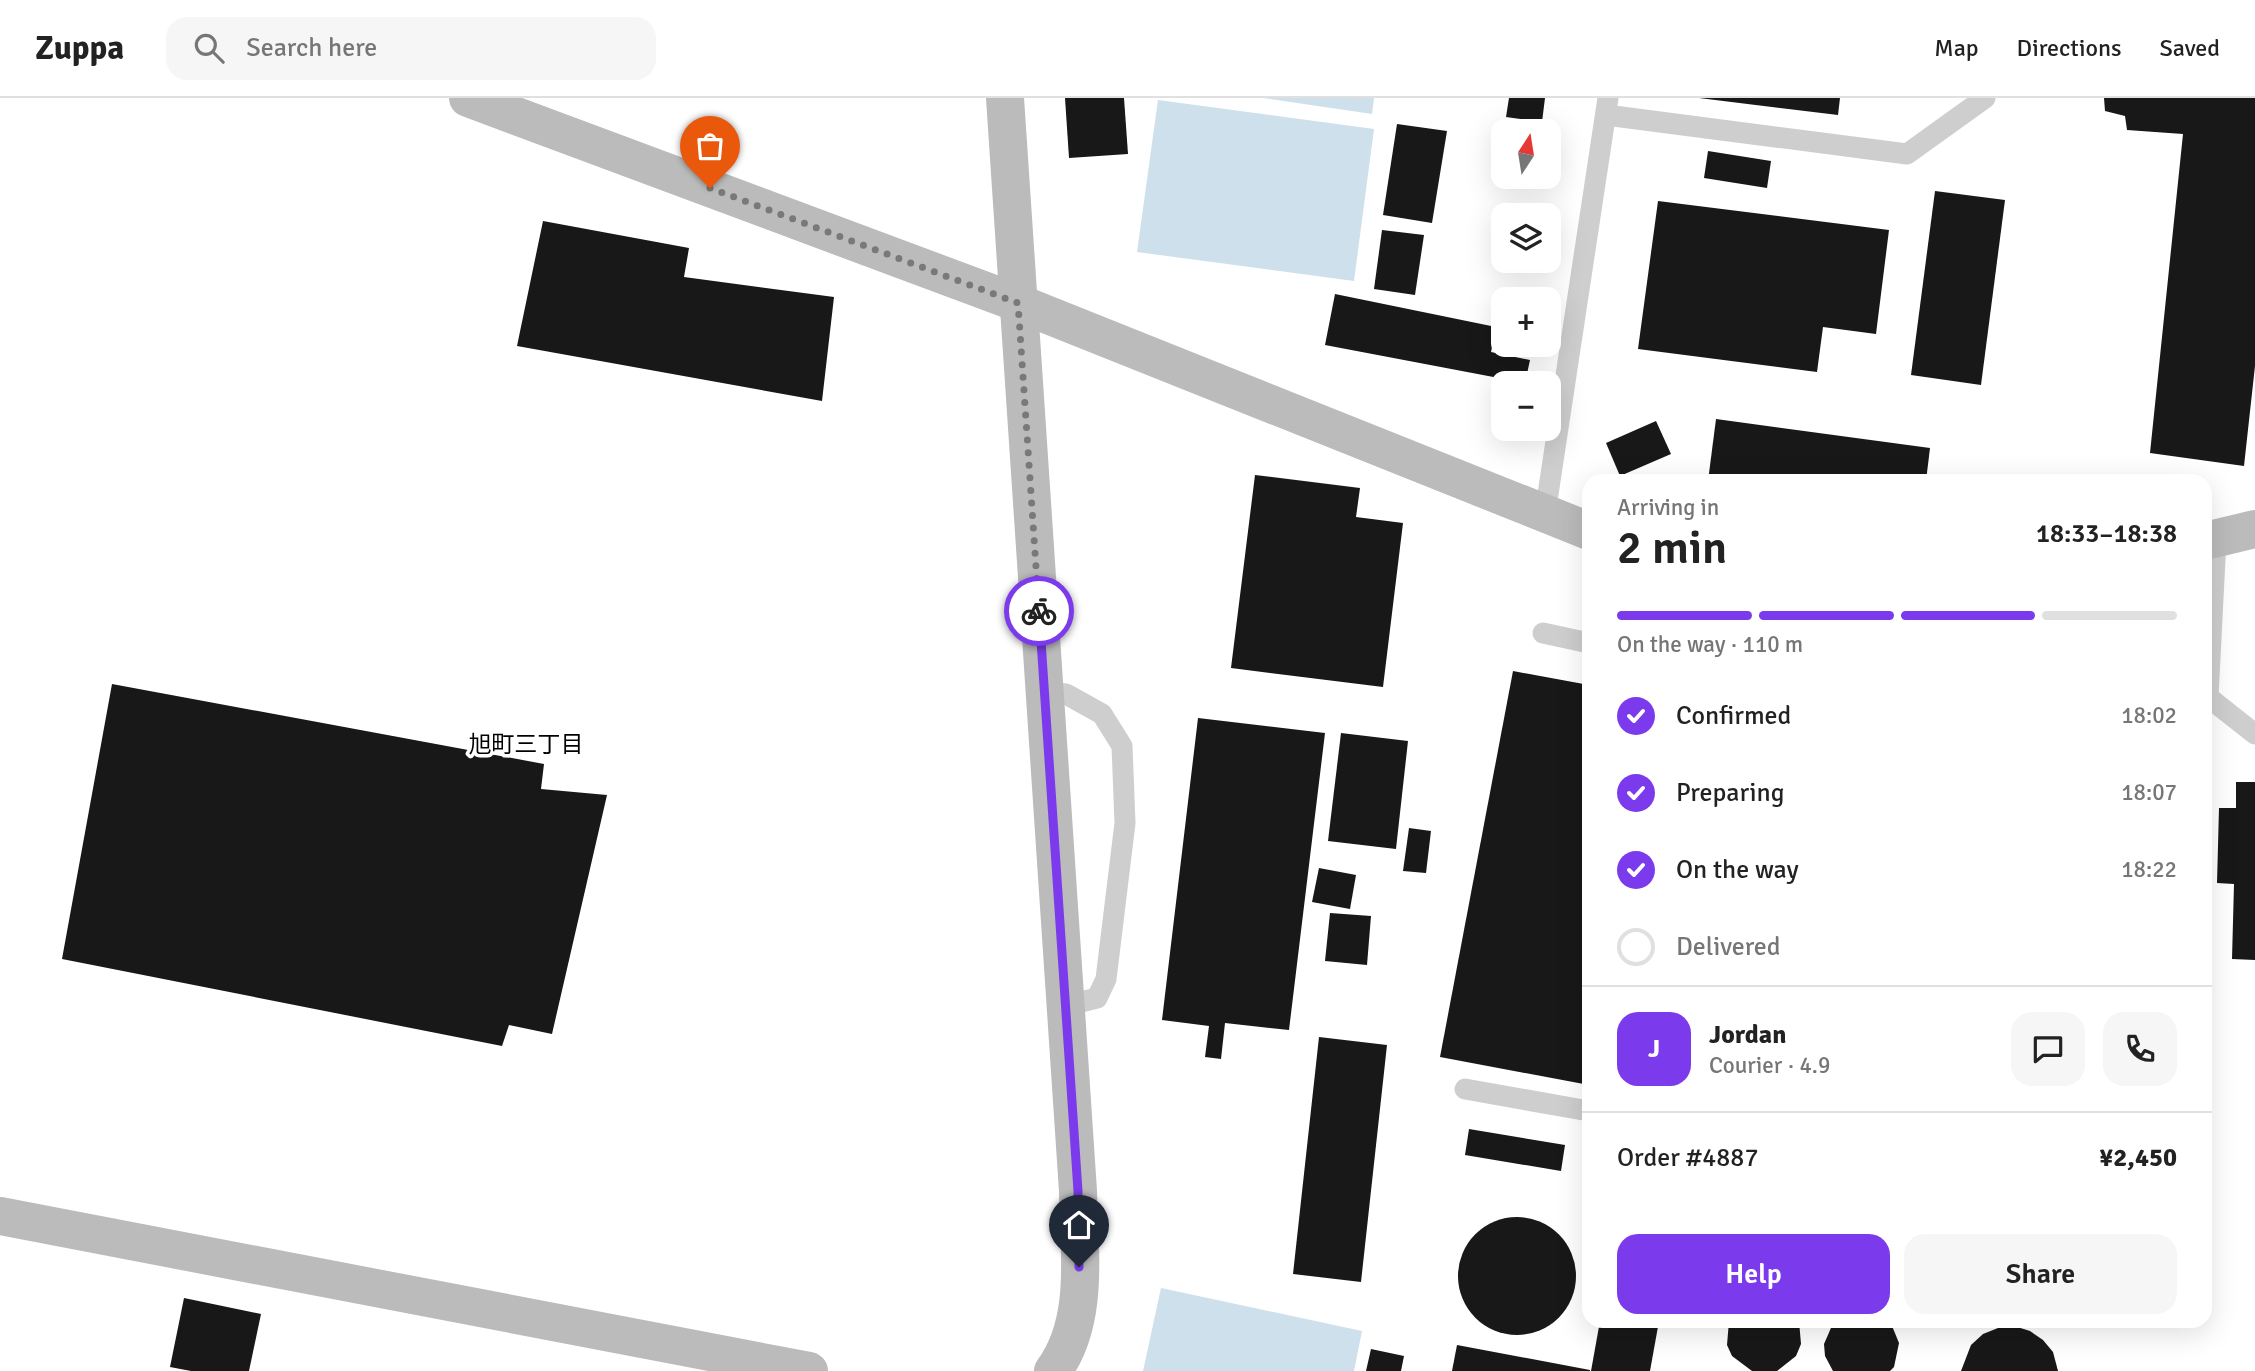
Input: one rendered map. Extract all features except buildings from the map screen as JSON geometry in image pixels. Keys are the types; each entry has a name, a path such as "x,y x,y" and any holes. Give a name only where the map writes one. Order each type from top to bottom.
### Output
{"street":[{"path":"468,98 1018,303 1582,528"},
{"path":"1005,98 1078,1191 1080,1290 1067,1352 1053,1371"},
{"path":"2212,540 2255,529"},
{"path":"0,1216 808,1371"}],"lane":[{"path":"1545,514 1607,107 1908,154 1985,98"},
{"path":"1542,633 1582,642"},
{"path":"1043,692 1066,694 1102,714 1122,746 1125,823 1106,979 1097,998 1065,1006"},
{"path":"2212,700 2255,734"},
{"path":"1465,1089 1582,1110"}],"water":[{"path":"1263,98 1374,98 1372,114"},
{"path":"1158,100 1374,129 1354,281 1137,252"},
{"path":"1161,1288 1362,1331 1354,1371 1143,1371"}],"way so far":[{"path":"710,188 1018,303 1039,611"}],"district":[{"name":"旭町三丁目","path":"526,744"}],"route":[{"path":"1039,611 1078,1191 1079,1267"}]}
